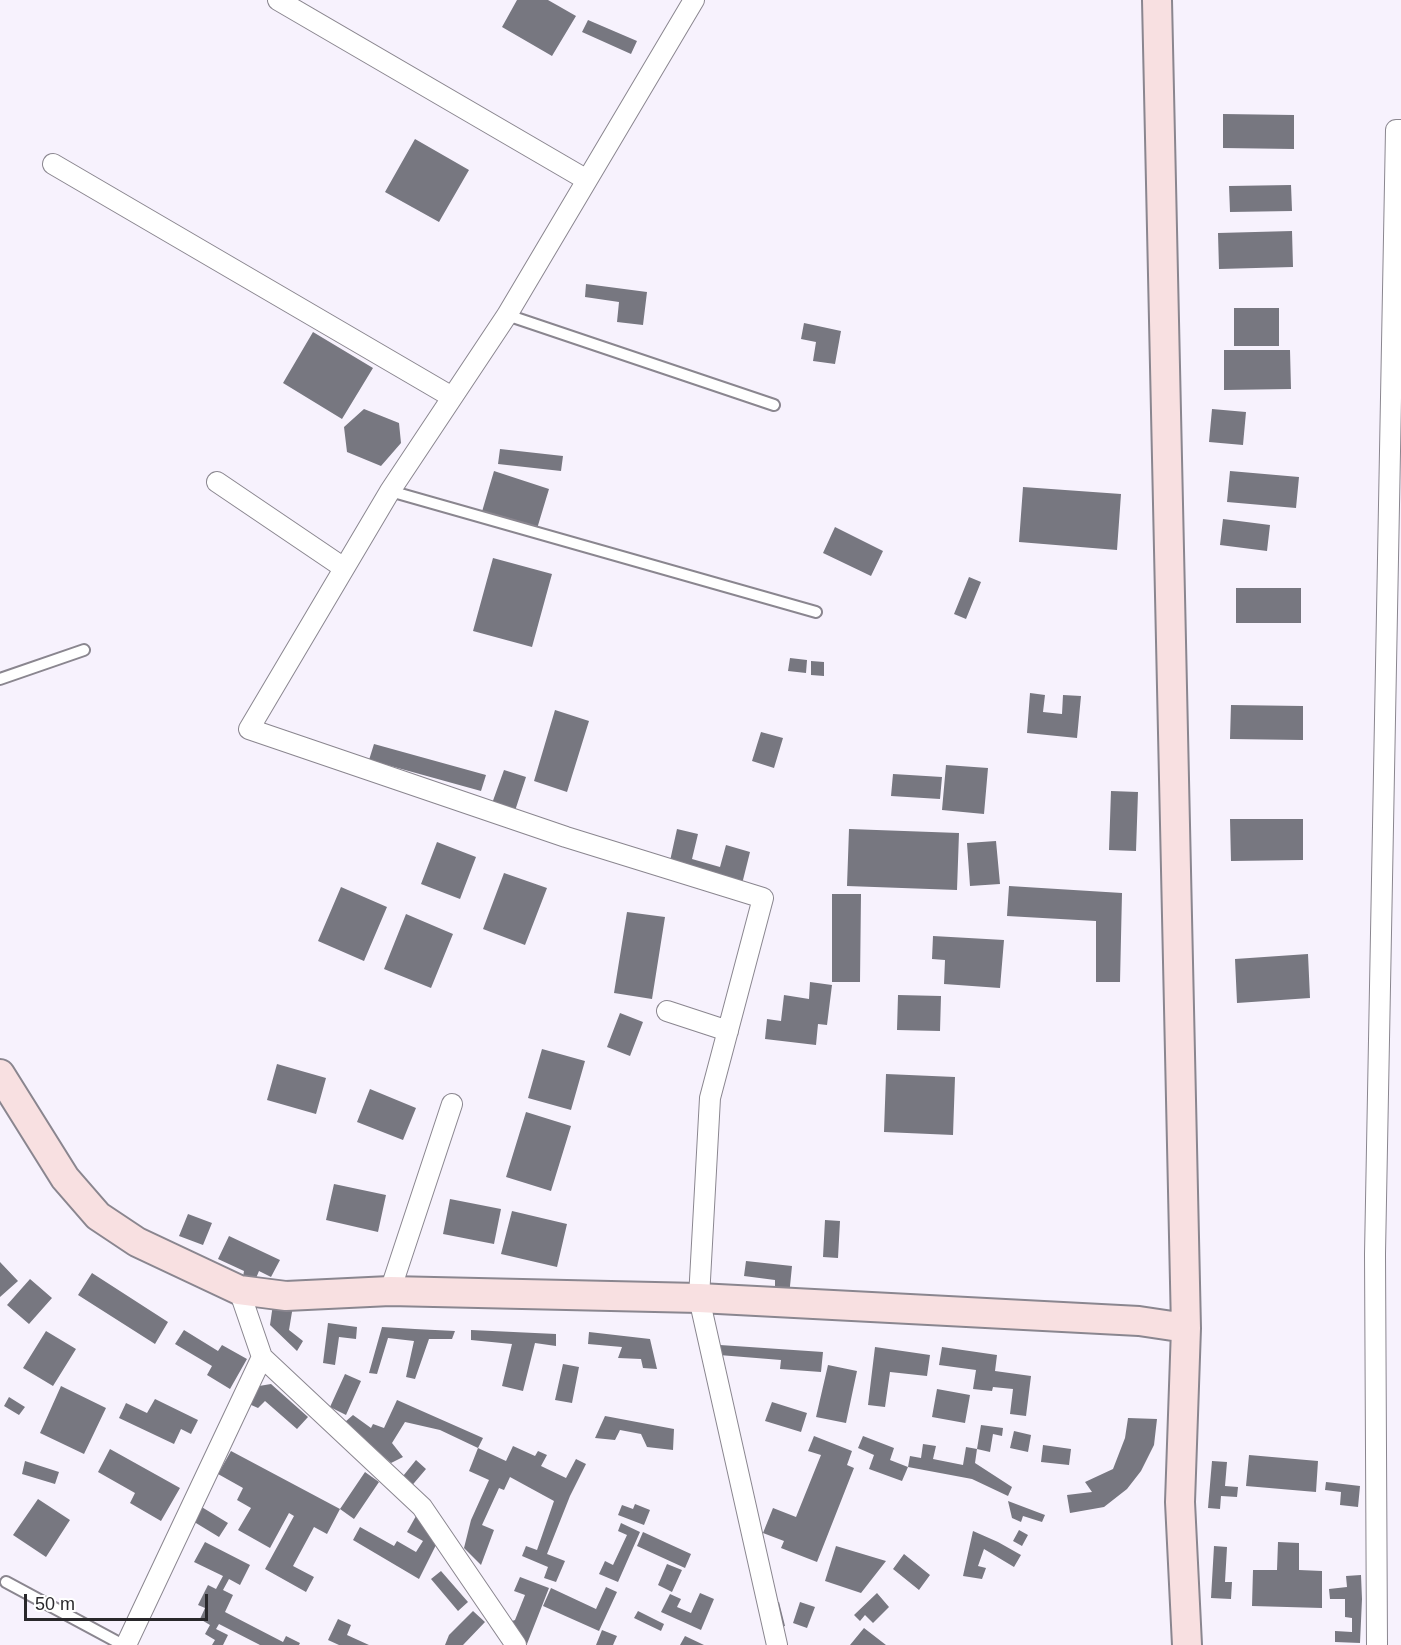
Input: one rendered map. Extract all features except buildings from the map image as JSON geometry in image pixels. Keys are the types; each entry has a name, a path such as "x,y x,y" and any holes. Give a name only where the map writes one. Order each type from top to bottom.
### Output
{"street":[{"path":"278,0 587,180"},
{"path":"694,0 507,315 390,491 249,729 554,833 764,898 710,1098 699,1298 777,1645"},
{"path":"1157,0 1186,1328 1180,1502 1188,1645"},
{"path":"1377,1645 1376,1230 1396,130 1401,130"},
{"path":"53,164 452,397"},
{"path":"217,482 344,568"},
{"path":"667,1011 728,1031"},
{"path":"0,1074 65,1178 98,1216 137,1242 239,1290 286,1296 390,1292 699,1298 1139,1321 1186,1328"},
{"path":"390,1292 452,1104"},
{"path":"239,1290 262,1357 422,1507 516,1645"},
{"path":"125,1645 262,1357"}],"lane":[{"path":"507,315 774,405"},
{"path":"390,491 816,612"},
{"path":"0,679 84,650"},
{"path":"6,1582 125,1645"}]}
